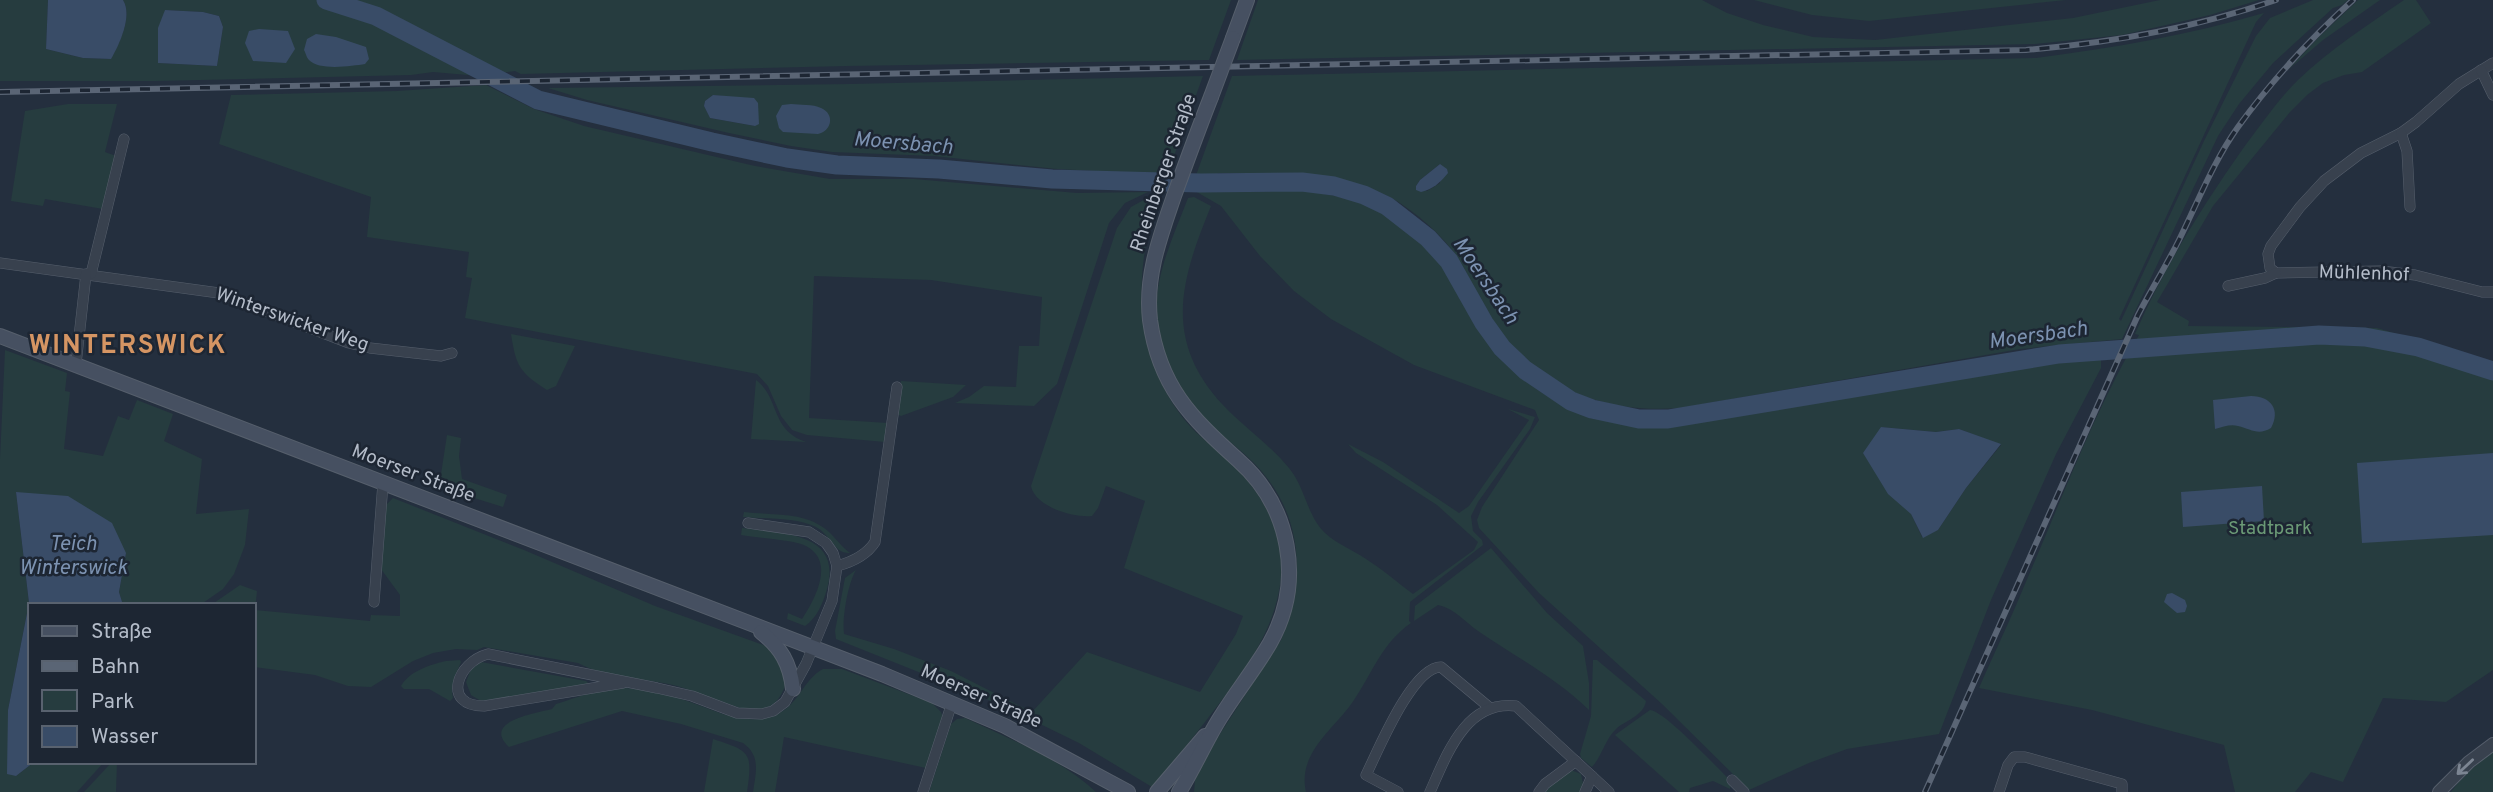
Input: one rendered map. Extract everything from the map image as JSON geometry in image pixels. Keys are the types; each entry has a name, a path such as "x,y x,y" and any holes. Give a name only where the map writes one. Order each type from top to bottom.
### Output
{"main road":[{"name":"Rheinberger Straße","path":"1157,792 1219,719 1271,642 1285,603 1290,564 1283,528 1269,495 1251,471 1205,430 1176,397 1161,367 1150,318 1150,278 1156,249 1247,0"},
{"name":"Moerser Straße","path":"0,336 813,647 952,703 1005,726 1128,792"},
{"path":"751,624 774,642 786,659 793,689"},
{"name":"Rheinberger Straße","path":"1179,792 1197,764 1219,719"},
{"path":"1189,792 1197,764"},
{"path":"1093,774 1105,792"}],"street":[{"path":"2276,273 2270,268 2268,254 2300,207 2343,166 2361,153 2401,133 2459,85 2493,63"},
{"path":"2481,70 2493,95"},
{"path":"2401,133 2407,150 2410,207"},
{"path":"76,364 88,274 124,139"},
{"name":"Winterswicker Weg","path":"0,263 219,293 359,346 441,356 452,353"},
{"name":"Mühlenhof","path":"2228,286 2276,273 2381,271 2415,275 2482,292 2493,292"},
{"path":"837,566 870,551 875,542 897,387"},
{"path":"374,602 383,483"},
{"path":"624,682 484,706 469,705 458,692 458,682 469,663 488,654 624,682 692,696 737,713 762,714 785,702 813,647 832,601 837,566 826,543 809,532 748,523"},
{"path":"1398,792 1366,775 1396,715 1422,676 1435,667 1441,667 1489,707"},
{"path":"923,792 952,703"},
{"path":"1430,792 1448,752 1475,716 1489,707 1501,704 1516,706 1609,792"},
{"path":"2439,792 2469,762 2493,744"},
{"path":"1999,792 2008,765 2014,757 2025,757 2122,784 2122,792"},
{"path":"1539,792 1545,784 1576,761"},
{"path":"1585,792 1592,776"},
{"path":"1732,780 1744,792"}],"green space":[{"path":"0,0 48,0 46,49 83,58 110,59 126,22 123,0 1231,0 1209,60 521,74 515,71 479,76 433,72 411,75 156,81 0,81","holes":["165,10 203,12 219,16 223,27 217,66 159,63"]},
{"path":"1258,0 1702,0 1727,13 1763,25 1813,37 1875,40 2073,18 2160,0 2259,0 2210,15 2122,35 2035,44 1237,60"},
{"path":"1754,0 2066,0 1869,21 1812,15"},
{"path":"2313,0 2348,0 2333,8 2273,63 2239,104 2218,136 2122,339 2020,349 1680,408 1620,406 1567,389 1543,375 1502,335 1484,309 1461,263 1437,233 1403,205 1374,190 1309,175 1219,173 1208,178 1195,178 1232,76 2036,58 2151,40 2264,13 2256,22 2119,319 2121,321 2204,141 2256,36 2270,18","holes":["1440,164 1440,183 1427,191 1416,186"]},
{"path":"2358,0 2380,0 2323,40 2288,70 2318,38"},
{"name":"Stadtpark","path":"2404,0 2416,0 2431,23 2362,72 2323,83 2290,112 2213,206 2157,302 2189,321 2188,326 2377,328 2493,362 2493,670 2446,702 2383,698 2343,782 2311,772 2295,792 2235,792 2224,745 2092,710 1979,688 2092,427 2139,335 2135,334 2146,310 2198,216 2242,150 2290,88 2336,48"},
{"path":"1203,76 1166,178 1153,174 1057,169 934,156 832,152 729,133 587,100 548,88","holes":["713,95 722,96 755,126 710,118 704,106 705,101"]},
{"path":"486,85 534,109 584,126 755,166 830,179 914,179 1077,193 1148,192 1125,203 1109,223 1057,384 1034,406 955,403 984,386 1016,387 1019,346 1039,346 1042,297 931,280 814,276 809,418 888,423 885,442 807,435 792,430 781,416 768,386 757,374 465,318 472,278 466,277 469,252 367,237 371,197 219,144 231,95 397,91"},
{"path":"68,104 117,104 105,152 116,156 103,209 45,199 43,206 11,201 25,111"},
{"path":"1280,189 1311,192 1355,201 1384,214 1397,222 1432,254 1487,340 1527,382 1574,410 1630,425 1661,427 2101,355 2101,368 2056,454 1991,600 1939,734 1847,749 1749,790 1662,704 1539,593 1479,528 1477,520 1482,507 1539,420 1535,410 1414,365 1331,319 1294,291 1260,256 1221,206 1195,191","holes":["1881,427 1936,432 1959,429 2001,445 1966,488 1938,530 1922,537 1911,514"]},
{"path":"1149,197 1159,197 1144,253 1142,311 1155,367 1183,418 1241,473 1262,501 1275,529 1281,556 1280,584 1274,611 1263,638 1228,692 1152,787 1079,743 1001,705 836,639 835,631 845,578 856,570 846,601 844,634 894,649 951,671 1032,712 1087,652 1200,692 1236,634 1243,616 1124,568 1145,501 1106,486 1092,516 1075,515 1047,505 1034,493 1031,486 1117,228 1131,207"},
{"path":"1194,197 1211,206 1200,233 1186,284 1184,333 1191,356 1204,381 1223,405 1289,468 1314,518 1325,533 1372,563 1413,594 1474,550 1478,542 1437,505 1356,453 1348,444 1383,462 1459,513 1469,506 1529,420 1508,409 1535,417 1530,429 1471,516 1473,531 1483,545 1410,602 1411,623 1385,649 1354,700 1312,753 1305,778 1306,792 1194,792 1195,780 1207,754 1281,640 1295,593 1297,569 1291,524 1270,481 1190,403 1176,381 1162,345 1156,305 1161,274 1188,198"},
{"path":"511,334 575,346 556,386 547,390 525,373 517,361"},
{"path":"5,350 67,373 65,391 70,392 64,449 103,456 118,416 129,420 137,400 173,414 164,441 202,459 196,514 249,509 245,545 234,574 223,589 203,603 122,603 119,592 126,553 16,492 29,603 8,710 16,776 31,764 102,764 77,792 0,792 0,459"},
{"path":"756,380 764,387 786,430 806,442 751,439"},
{"path":"901,381 966,385 953,397 901,416 897,414"},
{"path":"447,435 461,438 459,456 462,479 507,495 503,507 439,487"},
{"path":"393,498 655,606 772,648 787,680 783,690 770,706 750,710 665,683 614,675 578,663 484,647 477,650 456,649 433,653 413,661 371,687 348,686 315,675 256,667 256,610 370,621 371,615 400,616 400,595 381,569 387,504"},
{"path":"744,512 804,518 829,532 850,553 836,547 816,527 790,520 743,517"},
{"path":"742,528 790,534 805,539 817,546 826,556 830,570 824,600 813,619 805,626 787,619 788,613 802,619 813,601 821,570 815,553 806,546 793,542 741,535"},
{"path":"1491,548 1547,613 1583,646 1589,683 1589,710 1549,678 1449,609 1438,605 1414,621 1415,606"},
{"path":"240,585 257,591 256,603 214,603"},
{"path":"1593,660 1597,660 1646,701 1639,714 1613,732 1592,767 1580,754 1591,716"},
{"path":"446,661 461,662 450,701 429,689 404,689 401,686 415,673"},
{"path":"481,662 588,683 481,701 471,695 466,682 471,669"},
{"path":"823,669 842,669 932,703 941,712 944,720 926,768 784,737 775,792 753,792 755,759 743,743 681,724 622,711 509,747 502,738 506,725 514,720 552,709 556,704 590,693 617,688 659,693 737,718 761,719 782,712"},
{"path":"1650,710 1667,720 1703,753 1731,781 1730,789 1713,781 1690,788 1689,792 1679,792 1615,735"},
{"path":"965,718 1050,759 1096,792 929,792 951,724 957,719"},
{"path":"713,739 742,750 746,755 749,761 747,792 704,792"},
{"path":"2493,752 2493,792 2451,792 2464,775"},
{"path":"110,764 117,764 116,792 84,792"},
{"path":"1571,770 1581,774 1583,784 1580,792 1542,792"}],"water":[{"path":"48,0 123,0 126,22 111,59 83,58 46,49"},
{"path":"165,10 203,12 219,16 223,27 217,66 158,63 158,28"},
{"path":"249,31 288,31 295,49 286,63 253,61 245,43"},
{"path":"316,34 336,37 366,47 369,59 365,64 344,67 320,66 308,59 304,50 307,39"},
{"path":"713,95 754,98 758,103 759,124 755,126 710,118 704,106 705,101"},
{"path":"782,105 821,108 830,118 829,126 818,134 783,132 776,116"},
{"path":"1440,164 1448,173 1442,180 1425,191 1416,190 1420,180"},
{"path":"2251,396 2264,398 2272,405 2275,415 2271,428 2258,432 2235,425 2215,429 2213,400"},
{"path":"1881,427 1936,432 1959,429 2001,444 1966,488 1938,530 1923,538 1911,514 1888,494 1863,453"},
{"path":"2493,453 2493,535 2362,543 2357,463"},
{"path":"2262,486 2264,521 2183,527 2181,492"},
{"name":"Teich Winterswick","path":"16,492 68,496 112,523 126,553 119,592 122,603 29,603"},
{"path":"2172,593 2185,600 2185,612 2177,613 2164,602 2167,594"},
{"name":"Teich Winterswick","path":"28,608 28,764 31,764 16,776 7,774 8,710"}],"waterway":[{"name":"Moersbach","path":"326,0 376,16 538,100 787,158 837,165 939,169 1052,179 1200,183 1302,182 1334,186 1364,195 1387,206 1428,238 1449,261 1484,323 1502,348 1525,370 1571,401 1592,409 1639,419 1668,419 2059,354 2319,335 2365,337 2418,347 2493,371"}],"railway":[{"path":"0,92 2026,50 2152,33 2215,19 2276,0"},
{"path":"1925,792 2138,315 2174,250 2221,154 2238,127 2278,76 2353,0"}],"district":[{"name":"WINTERSWICK","path":"128,346"}]}
